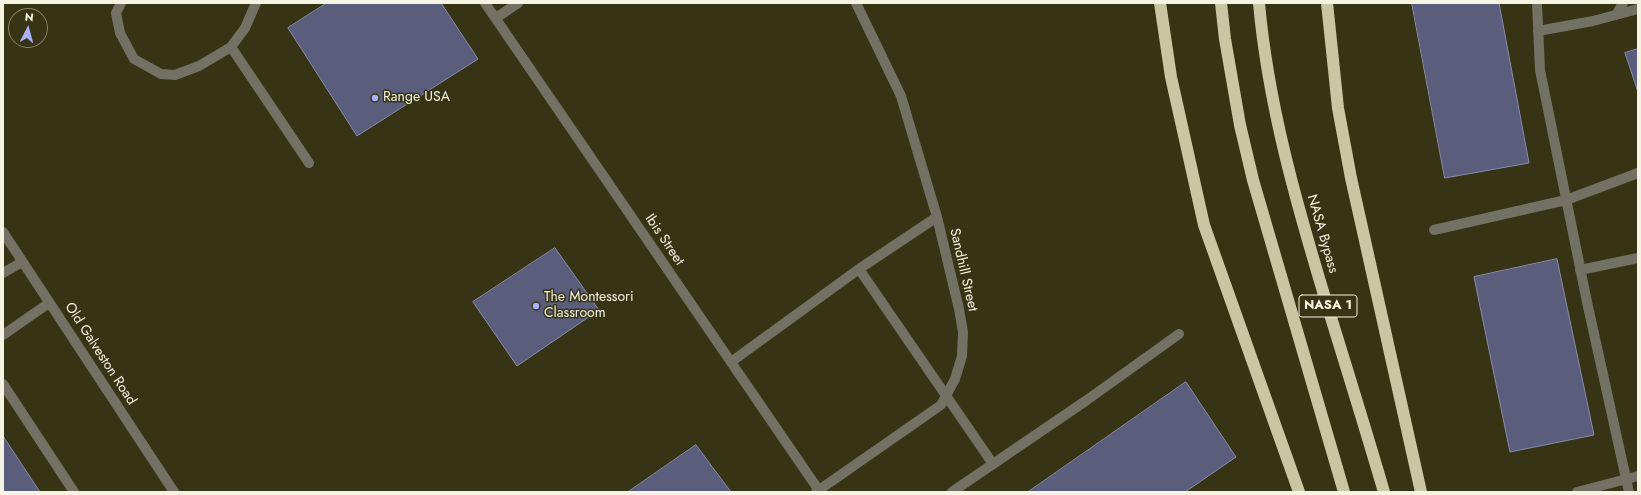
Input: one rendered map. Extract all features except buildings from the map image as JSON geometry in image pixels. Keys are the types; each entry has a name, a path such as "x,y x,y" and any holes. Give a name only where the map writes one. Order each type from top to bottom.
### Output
{"highway":[{"path":"1160,3 1171,77 1204,225 1300,492"},
{"name":"NASA 1","path":"1221,3 1225,39 1240,125 1252,180 1344,492"},
{"name":"NASA Bypass","path":"1259,3 1262,30 1277,118 1305,230 1384,492"},
{"path":"1327,3 1338,108 1351,178 1421,492"}],"street":[{"path":"121,3 116,13 120,33 134,59 161,74 175,75 199,66 231,46 245,28 256,3"},
{"name":"Ibis Street","path":"485,3 818,491"},
{"path":"496,18 518,3"},
{"name":"Sandhill Street","path":"818,491 941,405 954,379 962,356 963,332 959,309 937,217 901,96 856,3"},
{"path":"1537,3 1540,70 1580,270 1629,492"},
{"path":"1616,15 1623,3"},
{"path":"1538,31 1638,9"},
{"path":"231,46 308,163"},
{"path":"1434,230 1566,200 1638,173"},
{"path":"731,362 859,269 937,217"},
{"name":"Old Galveston Road","path":"3,232 174,492"},
{"path":"1580,270 1638,258"},
{"path":"3,273 22,262"},
{"path":"859,269 993,464"},
{"path":"3,335 50,303"},
{"path":"952,492 1179,334"},
{"path":"3,384 74,492"},
{"path":"1577,492 1638,476"}],"place":[{"name":"Range USA","path":"375,98"},
{"name":"The Montessori Classroom","path":"536,306"}]}
